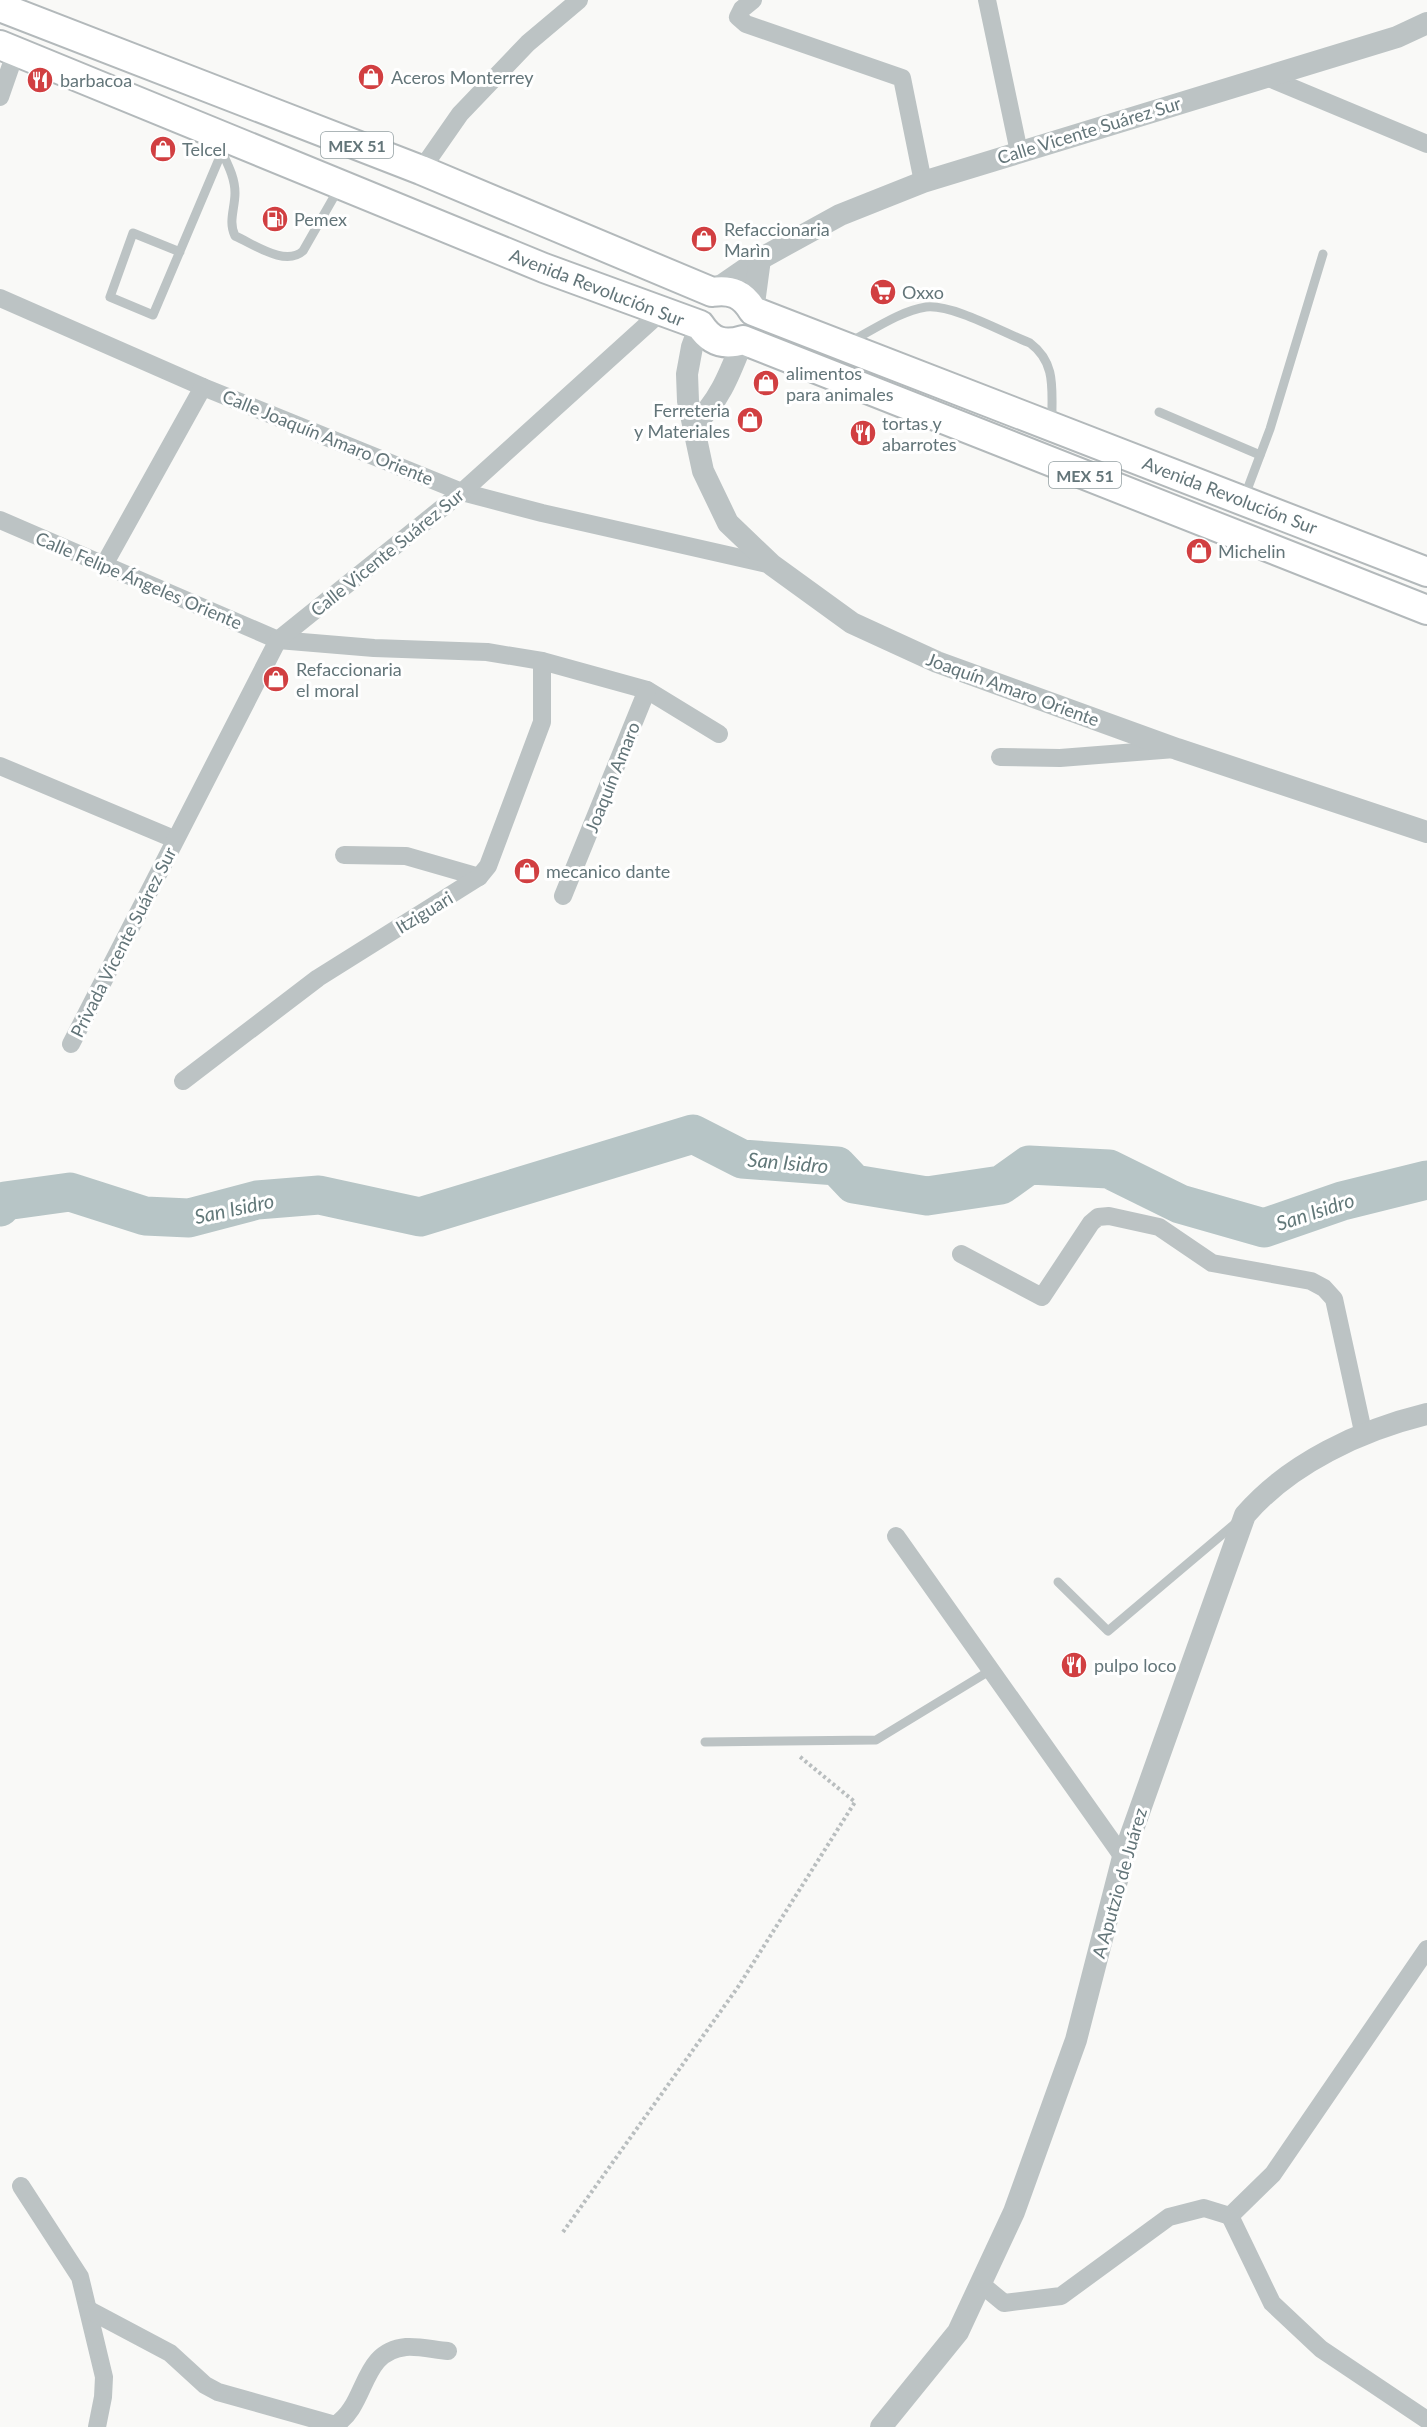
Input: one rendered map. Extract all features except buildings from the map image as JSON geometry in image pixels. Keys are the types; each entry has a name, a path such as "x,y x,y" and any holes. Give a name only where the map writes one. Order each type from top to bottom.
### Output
{"main road":[{"name":"Avenida Revolución Sur","path":"0,7 421,170 712,292 728,291 738,294 753,311 1427,572"},
{"name":"Avenida Revolución Sur","path":"8,48 225,145 341,185 544,268 700,325 708,336 722,343 743,340 1427,610"},
{"path":"700,325 702,304 712,292"},
{"path":"743,340 751,326 753,311"}],"street":[{"path":"421,170 460,114 528,43 579,0"},
{"path":"753,0 742,9 738,17 746,24 902,78 923,183"},
{"path":"987,0 1018,152"},
{"name":"Calle Vicente Suárez Sur","path":"712,292 760,259 840,215 923,183 1264,76 1397,37 1427,23"},
{"path":"0,97 8,48"},
{"path":"1264,76 1427,144"},
{"path":"753,311 760,259"},
{"name":"Calle Joaquín Amaro Oriente","path":"0,298 203,387 462,492 542,513 772,565"},
{"name":"Calle Vicente Suárez Sur","path":"174,839 278,640 462,492 661,312"},
{"name":"Joaquín Amaro Oriente","path":"700,325 692,347 687,374 688,401 703,471 728,523 772,565 852,623 918,654 1177,748 1427,832"},
{"path":"693,426 710,410 726,385 743,340"},
{"path":"104,565 203,387"},
{"name":"Calle Felipe Ángeles Oriente","path":"0,520 278,640 374,648 487,652 542,661 647,690 720,734"},
{"name":"Itziguari","path":"183,1082 318,978 479,877 488,866 542,723 542,661"},
{"name":"Joaquín Amaro","path":"563,896 647,690"},
{"path":"1000,757 1060,758 1177,748"},
{"path":"0,766 174,839"},
{"name":"Privada Vicente Suárez Sur","path":"71,1044 174,839"},
{"path":"344,855 406,856 479,877"},
{"path":"961,1254 1042,1297 1091,1223 1098,1217 1109,1216 1159,1227 1212,1263 1311,1281 1324,1288 1335,1299 1364,1436"},
{"name":"A Aputzio de Juárez","path":"881,2427 958,2332 1014,2212 1076,2040 1123,1857 1245,1515 1266,1491 1324,1454 1364,1436 1427,1414"},
{"path":"896,1536 1123,1857"},
{"path":"1230,2216 1273,2174 1427,1949"},
{"path":"21,2186 80,2277 104,2377 97,2427"},
{"path":"981,2284 1004,2303 1061,2296 1169,2217 1204,2208 1230,2216 1272,2303 1321,2349 1427,2420"},
{"path":"89,2310 170,2354 205,2385 218,2392 335,2425 349,2415 373,2364 381,2356 407,2347 448,2351"}],"lane":[{"path":"225,145 235,192 231,228 235,236 286,259 296,257 303,251 341,185"},
{"path":"180,252 134,233 110,297 153,315 180,252 225,145"},
{"path":"1244,500 1323,254"},
{"path":"844,345 910,311 927,307 946,309 1030,343 1041,352 1049,364 1052,426"},
{"path":"1159,412 1260,455"},
{"path":"1058,1582 1108,1631 1245,1515"},
{"path":"705,1742 876,1740 991,1670"}],"path":[{"path":"563,2232 738,1987 855,1802 779,1741"}],"waterway":[{"name":"San Isidro","path":"0,1207 5,1201 70,1192 145,1216 189,1218 257,1200 319,1195 420,1217 693,1134 742,1159 837,1166 854,1184 927,1196 1001,1185 1029,1165 1109,1169 1180,1204 1264,1228 1342,1201 1427,1180"}],"place":[{"name":"Aceros Monterrey","path":"371,77"},
{"name":"barbacoa","path":"40,80"},
{"name":"Telcel","path":"163,149"},
{"name":"Pemex","path":"275,219"},
{"name":"Refaccionaria Marìn","path":"704,239"},
{"name":"Oxxo","path":"883,292"},
{"name":"alimentos para animales","path":"766,383"},
{"name":"Ferreteria y Materiales","path":"750,420"},
{"name":"tortas y abarrotes","path":"863,433"},
{"name":"Michelin","path":"1199,551"},
{"name":"Refaccionaria el moral","path":"276,679"},
{"name":"mecanico dante","path":"527,871"},
{"name":"pulpo loco","path":"1074,1665"}]}
